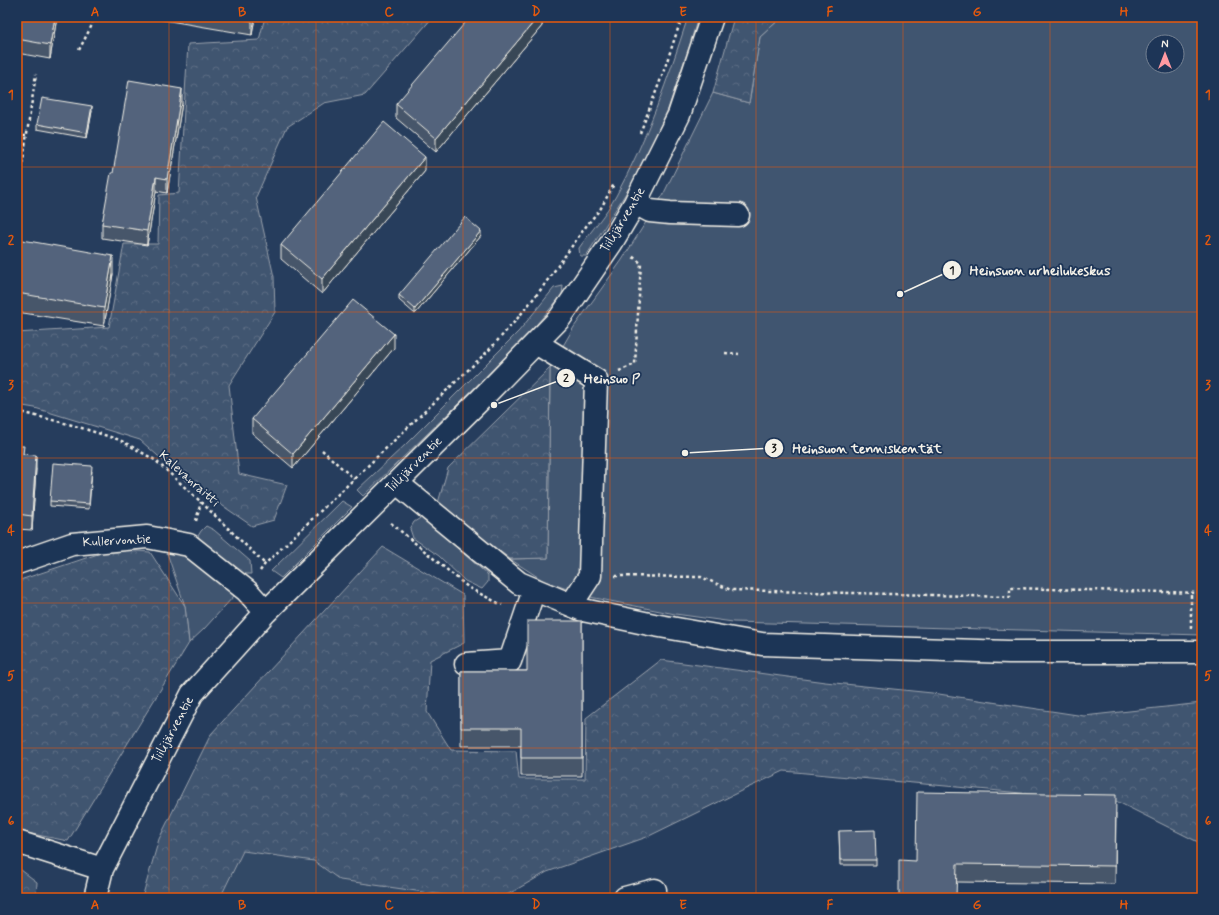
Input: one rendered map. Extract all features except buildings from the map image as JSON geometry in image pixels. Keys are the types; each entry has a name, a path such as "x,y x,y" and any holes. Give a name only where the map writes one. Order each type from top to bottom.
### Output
{"street":[{"name":"Tiilijärventie","path":"95,898 102,869 192,694 266,612 560,318 612,242 635,203 679,115 712,17"},
{"path":"635,203 650,212 738,215"},
{"path":"536,343 596,380 590,576 571,605"},
{"path":"397,482 519,583 583,610 654,625 762,644 1009,652 1202,652"},
{"name":"Kullervontie","path":"17,563 72,544 147,537 189,545 247,591 266,612"},
{"path":"466,664 510,661 534,590"},
{"path":"17,842 102,869"},
{"path":"625,898 655,890"}],"path":[{"path":"79,50 92,25 93,17"},
{"path":"638,139 662,76 682,17"},
{"path":"17,199 36,74"},
{"path":"17,135 26,135"},
{"path":"17,163 22,164"},
{"path":"247,591 265,564 490,349 542,288 601,208 617,180"},
{"path":"587,225 625,250 641,263 635,364 596,380"},
{"path":"725,353 740,354"},
{"name":"Kalevanraitti","path":"17,411 72,425 120,440 156,460 265,564"},
{"path":"322,450 354,479"},
{"path":"590,576 701,577 731,590 1010,597 1010,588 1202,592"},
{"path":"1191,592 1191,625"}],"shaded area":[{"path":"243,851 314,861 340,880 458,897 505,896 504,898 220,898"}],"green space":[{"path":"265,17 433,17 365,95 324,103 287,127 256,197 274,277 275,312 229,385 239,474 287,485 274,520 252,526 184,479 140,440 35,408 17,405 17,333 109,327 124,244 158,244 159,195 179,193 188,44 259,40"},
{"path":"688,17 698,17 668,109 638,174 586,256 580,256 579,248 612,203 638,153 665,86"},
{"path":"734,17 782,17 760,37 749,103 713,93"},
{"path":"782,17 1202,17 1202,635 733,622 675,614 590,597 544,581 510,559 548,558 550,368 574,327 622,260 663,195 713,93 749,103 760,37"},
{"path":"563,286 562,295 517,347 363,496 357,490 405,445 519,331 554,288"},
{"path":"550,368 548,558 510,559 438,503 448,468"},
{"path":"342,501 352,507 281,578 271,571"},
{"path":"422,517 488,575 488,582 482,589 465,581 439,556 413,538 410,529 414,522"},
{"path":"206,526 214,530 250,561 251,574 243,574 202,543 198,536"},
{"path":"383,547 463,595 464,643 430,660 427,712 451,750 516,751 519,779 585,779 586,718 661,660 825,682 932,693 1084,716 1202,703 1202,844 1118,802 784,771 647,837 547,872 505,896 458,897 340,880 314,861 243,851 220,898 142,898 159,839 211,734"},
{"path":"113,549 150,552 185,606 189,643 68,841 17,831 17,581"},
{"path":"166,550 175,552 201,565 232,588 234,596 189,643 185,606"},
{"path":"17,867 37,882 36,898 17,898"}],"place":[{"name":"Heinsuon urheilukeskus","path":"900,294"},
{"name":"Heinsuo P","path":"494,405"},
{"name":"Heinsuon tenniskentät","path":"685,453"}]}
